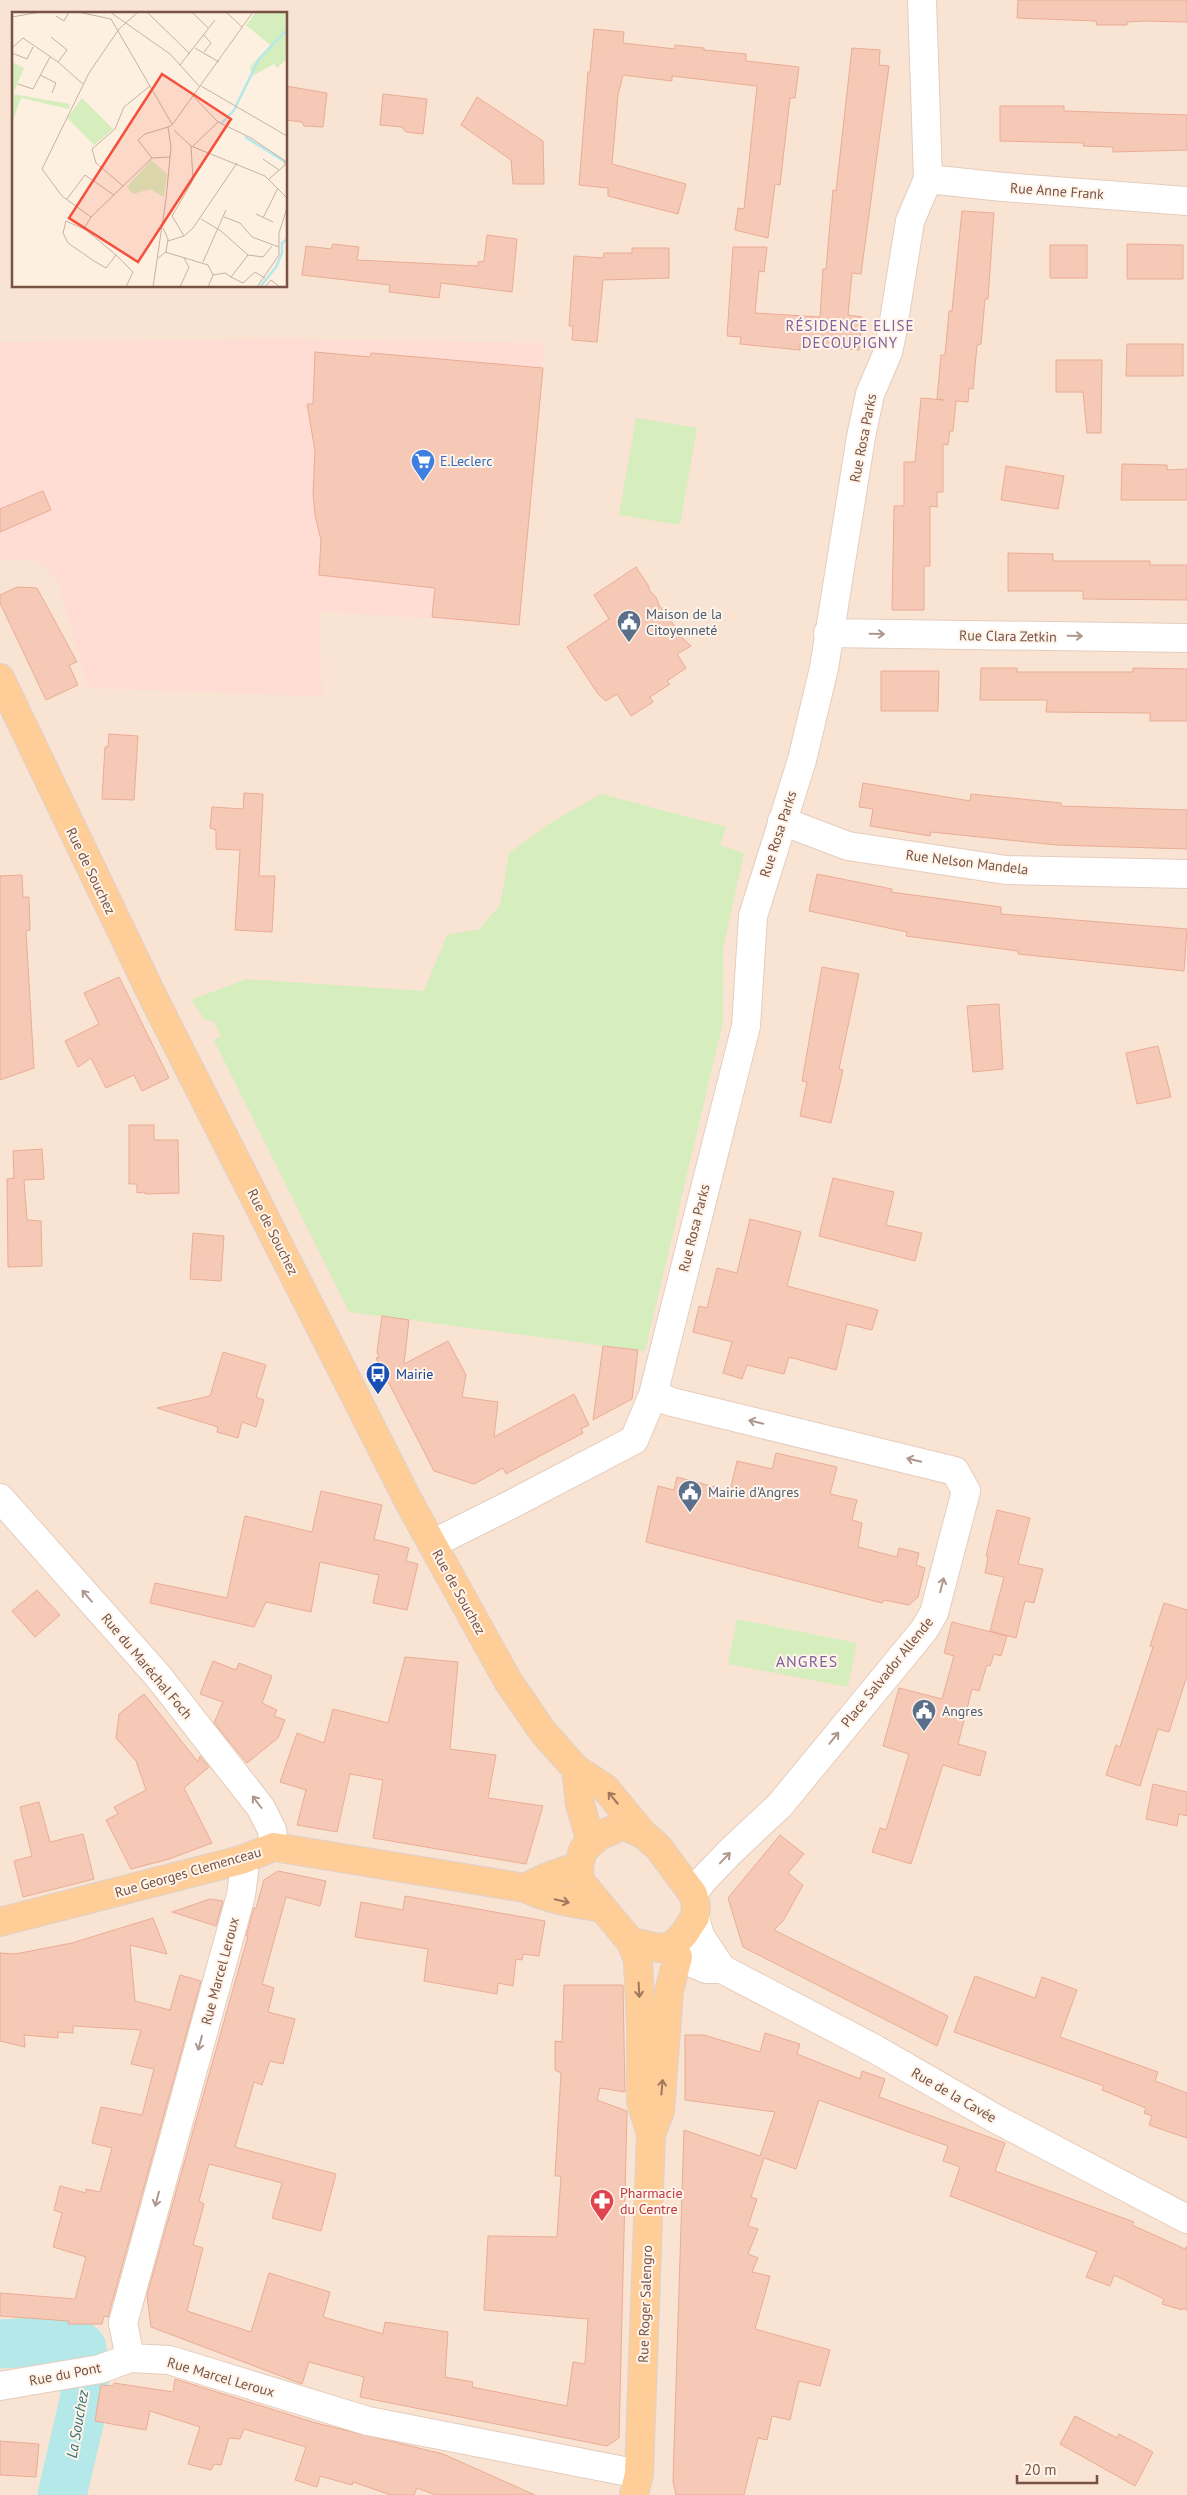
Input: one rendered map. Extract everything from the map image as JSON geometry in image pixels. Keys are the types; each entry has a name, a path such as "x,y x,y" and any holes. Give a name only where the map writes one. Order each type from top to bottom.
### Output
{"main road":[{"name":"Rue de Souchez","path":"0,678 155,1000 432,1544 508,1681 542,1732 576,1769 604,1788 644,1835"},
{"path":"525,1888 585,1854 599,1836 619,1827 628,1827 644,1835 658,1848 694,1906 684,1934 675,1952 631,1942 580,1881 585,1854 576,1769"},
{"name":"Rue Georges Clemenceau","path":"0,1922 241,1860 274,1847 525,1888 542,1896 577,1905 600,1907"},
{"name":"Rue Roger Salengro","path":"631,1942 638,1960 641,2027 641,2102 651,2134 640,2488"},
{"name":"Rue Roger Salengro","path":"651,2134 660,2111 669,1991 675,1952"}],"street":[{"name":"Rue Rosa Parks","path":"432,1544 634,1440 653,1395 746,1026 753,916 802,760 824,668 828,633 870,394 888,352 910,221 928,179 922,0"},
{"name":"Rue Anne Frank","path":"928,179 1003,187 1187,201"},
{"name":"Rue Clara Zetkin","path":"828,633 1187,638"},
{"name":"Rue Nelson Mandela","path":"782,821 848,846 1006,870 1187,874"},
{"name":"Place Salvador Allende","path":"653,1395 672,1402 955,1470 966,1491 934,1614 924,1630 780,1805 703,1880 694,1906"},
{"name":"Rue du Maréchal Foch","path":"0,1498 158,1676 261,1808 272,1830 274,1847"},
{"name":"Rue Marcel Leroux","path":"241,1860 244,1872 241,1895 123,2323 130,2358 169,2360 368,2421 640,2488"},
{"name":"Rue de la Cavée","path":"694,1906 700,1936 722,1969"},
{"name":"Rue de la Cavée","path":"675,1952 706,1969 722,1969 875,2049 998,2120 1187,2219"},
{"name":"Rue du Pont","path":"0,2386 100,2369 130,2358"}],"shaded area":[{"path":"0,0 1187,0 1187,2495 0,2495"},
{"path":"281,339 544,343 519,625 319,611 322,696 88,688 57,578 37,560 0,560 0,342"}],"green space":[{"path":"636,418 697,428 680,525 619,515"},
{"path":"601,794 726,827 720,845 744,853 723,949 723,1022 645,1351 349,1312 214,1040 221,1037 214,1021 205,1020 191,1000 246,979 424,991 447,935 480,929 500,905 509,853 552,822"},
{"path":"737,1619 857,1643 848,1687 728,1664"}],"building":[{"path":"1018,0 1187,0 1187,22 1144,21 1127,22 1127,25 1097,25 1096,21 1017,18"},
{"path":"594,29 624,32 623,43 675,49 675,45 704,48 704,50 746,54 746,61 799,67 795,98 790,98 780,185 775,184 768,238 735,230 738,208 744,209 757,86 672,76 672,81 623,75 618,95 612,164 686,184 678,214 608,196 608,188 579,185 588,72 590,72"},
{"path":"852,48 880,50 879,65 889,66 861,274 852,273 848,315 862,317 859,350 800,344 800,350 740,344 741,337 727,336 733,247 767,247 764,272 759,271 755,313 820,317 823,269 826,269 833,190 836,191"},
{"path":"288,86 327,93 323,127 304,126 302,122 288,120"},
{"path":"383,94 427,99 423,134 406,132 402,127 380,125"},
{"path":"477,97 543,141 544,184 513,184 511,160 461,125"},
{"path":"1000,106 1064,106 1064,111 1187,115 1187,150 1113,152 1113,147 1083,146 1084,143 1000,141"},
{"path":"962,211 994,213 988,299 985,299 981,344 977,345 973,389 969,388 968,402 956,401 953,431 950,431 948,445 943,444 943,492 937,492 937,507 930,506 930,566 924,566 924,610 892,610 894,506 904,506 904,462 915,462 921,398 944,400 937,399 941,355 945,355 949,311 952,311"},
{"path":"487,235 517,239 512,292 441,283 439,298 389,292 390,285 302,275 306,246 331,249 333,244 359,247 357,260 478,266 478,262 484,261"},
{"path":"1127,244 1183,245 1183,279 1127,279"},
{"path":"1050,245 1087,245 1087,278 1050,278"},
{"path":"632,248 669,248 669,278 603,280 597,342 572,340 573,326 569,326 574,256 603,258 604,253 632,253"},
{"path":"1127,344 1183,344 1183,376 1126,376"},
{"name":"E.Leclerc","path":"315,352 370,357 371,353 543,368 519,625 432,617 435,588 319,575 321,540 315,515 313,494 315,451 307,404 313,404"},
{"path":"1056,360 1102,360 1101,433 1087,433 1083,392 1056,392"},
{"path":"1122,464 1167,465 1167,470 1187,469 1187,500 1121,500"},
{"path":"1006,466 1064,476 1058,509 1001,500"},
{"path":"43,491 51,510 0,532 0,509"},
{"path":"1008,553 1053,554 1053,561 1150,561 1150,565 1187,565 1187,600 1083,599 1083,591 1008,591"},
{"name":"Maison de la Citoyenneté","path":"636,567 650,591 656,597 659,605 674,625 677,633 691,646 677,654 686,668 667,681 670,684 650,697 653,702 631,716 617,694 606,701 598,694 567,647 609,619 594,595"},
{"path":"17,587 37,588 77,662 69,665 78,685 46,700 0,603 0,595"},
{"path":"981,668 1017,668 1017,672 1133,672 1133,668 1187,669 1187,721 1150,721 1150,713 1046,712 1047,700 980,700"},
{"path":"881,671 939,671 938,711 881,711"},
{"path":"109,734 138,736 134,800 102,799 105,747 108,747"},
{"path":"863,783 970,801 971,794 1061,803 1061,806 1187,810 1187,849 1057,845 931,832 930,836 870,826 873,809 859,807"},
{"path":"244,793 263,794 259,876 275,876 272,932 235,930 240,850 216,849 216,830 210,828 212,807 243,809"},
{"path":"817,874 892,889 891,892 1001,907 1001,914 1187,929 1184,971 1018,954 1018,951 906,936 907,932 809,911"},
{"path":"22,875 23,897 29,897 30,930 26,931 34,1068 0,1080 0,876"},
{"path":"822,967 859,974 839,1069 843,1070 831,1123 800,1116 807,1082 802,1081"},
{"path":"119,977 169,1078 142,1091 134,1075 106,1088 91,1058 78,1067 65,1041 99,1024 84,993"},
{"path":"999,1004 1003,1069 973,1072 967,1006"},
{"path":"1158,1046 1171,1097 1137,1104 1126,1053"},
{"path":"129,1125 154,1125 154,1140 178,1140 179,1193 137,1193 137,1184 129,1184"},
{"path":"42,1149 44,1179 24,1180 27,1220 41,1221 42,1266 8,1267 7,1179 14,1178 13,1151"},
{"path":"833,1178 894,1192 886,1225 922,1233 915,1261 819,1236"},
{"path":"750,1219 801,1232 787,1286 878,1310 872,1330 847,1324 836,1370 789,1357 784,1374 747,1365 742,1379 723,1373 732,1342 693,1332 699,1306 707,1308 717,1268 737,1273"},
{"path":"193,1233 224,1236 221,1281 190,1279"},
{"path":"382,1316 409,1320 404,1364 448,1341 466,1375 462,1397 498,1402 494,1437 574,1394 589,1425 581,1429 583,1433 506,1474 503,1468 474,1484 434,1471 376,1358 379,1357 377,1352"},
{"path":"603,1346 638,1350 632,1399 593,1420"},
{"path":"223,1352 266,1365 256,1397 264,1400 256,1427 242,1422 238,1438 217,1432 218,1427 157,1408 210,1396"},
{"path":"776,1453 837,1467 830,1494 857,1500 852,1520 862,1523 858,1547 897,1557 899,1548 919,1553 916,1565 925,1568 918,1597 909,1605 884,1600 882,1603 646,1542 658,1486 674,1490 677,1477 730,1491 737,1461 772,1469"},
{"path":"321,1491 382,1505 374,1539 409,1548 406,1561 418,1564 407,1610 373,1603 379,1575 320,1562 311,1612 266,1602 254,1627 150,1603 155,1583 227,1598 245,1516 312,1532"},
{"path":"997,1510 1030,1518 1018,1564 1043,1569 1034,1603 1025,1601 1016,1638 990,1631 1004,1577 985,1573 988,1557 986,1556"},
{"path":"37,1590 60,1615 35,1637 12,1611"},
{"path":"1164,1603 1187,1610 1187,1676 1169,1732 1158,1729 1140,1786 1106,1775 1116,1745 1120,1747 1153,1647 1150,1646"},
{"path":"952,1622 1007,1636 1001,1656 994,1654 990,1666 987,1665 979,1691 972,1689 958,1744 986,1752 980,1776 943,1765 911,1864 872,1852 880,1828 886,1830 909,1754 883,1746 899,1688 942,1699 954,1656 944,1653"},
{"path":"405,1657 458,1662 450,1749 496,1755 488,1798 543,1806 526,1864 373,1838 383,1780 350,1774 337,1832 297,1825 306,1790 280,1782 297,1733 324,1743 333,1709 388,1723"},
{"path":"213,1661 236,1670 239,1663 272,1676 262,1703 277,1710 274,1716 285,1720 278,1738 247,1763 214,1723 223,1702 200,1694"},
{"path":"144,1694 198,1762 200,1756 209,1767 184,1788 212,1843 169,1859 131,1869 106,1820 118,1814 114,1807 146,1790 136,1761 116,1738 119,1714"},
{"path":"1153,1784 1187,1792 1187,1816 1179,1814 1177,1826 1146,1819"},
{"path":"39,1802 50,1842 83,1834 94,1879 23,1897 14,1861 32,1856 20,1807"},
{"path":"780,1835 804,1854 788,1873 803,1885 783,1921 774,1930 948,2016 937,2046 743,1947 728,1898"},
{"path":"278,1871 326,1881 320,1906 286,1897 262,1984 274,1988 268,2012 295,2019 283,2064 270,2061 262,2085 254,2082 235,2147 336,2174 321,2231 272,2218 282,2183 209,2164 199,2201 204,2204 193,2245 203,2248 187,2311 251,2332 269,2273 330,2292 323,2317 383,2334 385,2322 448,2332 445,2377 473,2382 472,2387 567,2406 573,2362 585,2364 588,2319 484,2310 488,2236 557,2237 561,2176 555,2176 561,2073 555,2070 555,2041 562,2042 564,1985 623,1985 625,2092 600,2088 597,2100 627,2111 619,2438 607,2446 360,2397 364,2377 309,2362 302,2384 151,2327 147,2295 248,1936 246,1936 264,1880"},
{"path":"405,1896 545,1921 539,1956 523,1954 522,1960 516,1959 513,1986 498,1983 497,1994 424,1981 428,1949 355,1937 361,1902 403,1910"},
{"path":"210,1899 223,1901 216,1926 172,1912"},
{"path":"153,1918 167,1954 130,1945 135,2001 170,2010 180,1975 201,1981 108,2317 104,2316 102,2324 68,2324 69,2321 0,2316 0,2293 75,2299 86,2257 53,2247 62,2213 54,2210 60,2186 86,2193 86,2189 100,2192 112,2148 92,2143 101,2107 142,2115 154,2069 131,2064 141,2030 73,2026 73,2033 58,2032 58,2038 24,2035 25,2047 0,2041 0,1953 15,1954 72,1943"},
{"path":"975,1976 1035,1998 1042,1977 1077,1990 1060,2037 1158,2072 1155,2081 1187,2093 1187,2138 1149,2125 1152,2116 1144,2113 1146,2108 1102,2090 1104,2086 954,2032"},
{"path":"765,2033 800,2044 797,2054 860,2079 862,2071 885,2079 879,2097 1005,2143 995,2171 1134,2222 1132,2225 1185,2249 1187,2246 1187,2310 1162,2304 1164,2299 1114,2275 1110,2286 1086,2277 1097,2252 950,2196 960,2167 943,2161 948,2146 819,2100 796,2169 764,2158 751,2197 757,2199 748,2226 758,2229 748,2254 758,2258 752,2272 770,2276 755,2329 830,2350 820,2386 799,2381 790,2420 772,2416 767,2440 758,2438 744,2495 676,2495 673,2481 684,2130 760,2156 775,2112 685,2100 685,2035 704,2035 760,2052"},
{"path":"175,2379 316,2423 443,2454 535,2495 436,2495 417,2488 414,2495 391,2495 353,2482 352,2485 320,2476 317,2487 295,2480 306,2447 244,2429 240,2439 229,2438 221,2465 214,2464 211,2470 188,2464 200,2427 150,2411 146,2430 95,2421 101,2385 113,2386 114,2383 173,2392"},
{"path":"1075,2416 1117,2438 1119,2434 1153,2452 1135,2486 1060,2444"},
{"path":"0,2441 39,2444 36,2477 0,2475"}],"waterway":[{"name":"La Souchez","path":"0,2344 72,2340 82,2348 85,2397 62,2495"}],"place":[{"name":"E.Leclerc","path":"423,482"},
{"name":"Maison de la Citoyenneté","path":"629,643"},
{"name":"Mairie","path":"378,1395"},
{"name":"Mairie d'Angres","path":"690,1513"},
{"name":"Angres","path":"924,1732"},
{"name":"Pharmacie du Centre","path":"602,2222"}],"district":[{"name":"RÉSIDENCE ELISE DECOUPIGNY","path":"850,334"},
{"name":"ANGRES","path":"807,1661"}]}
